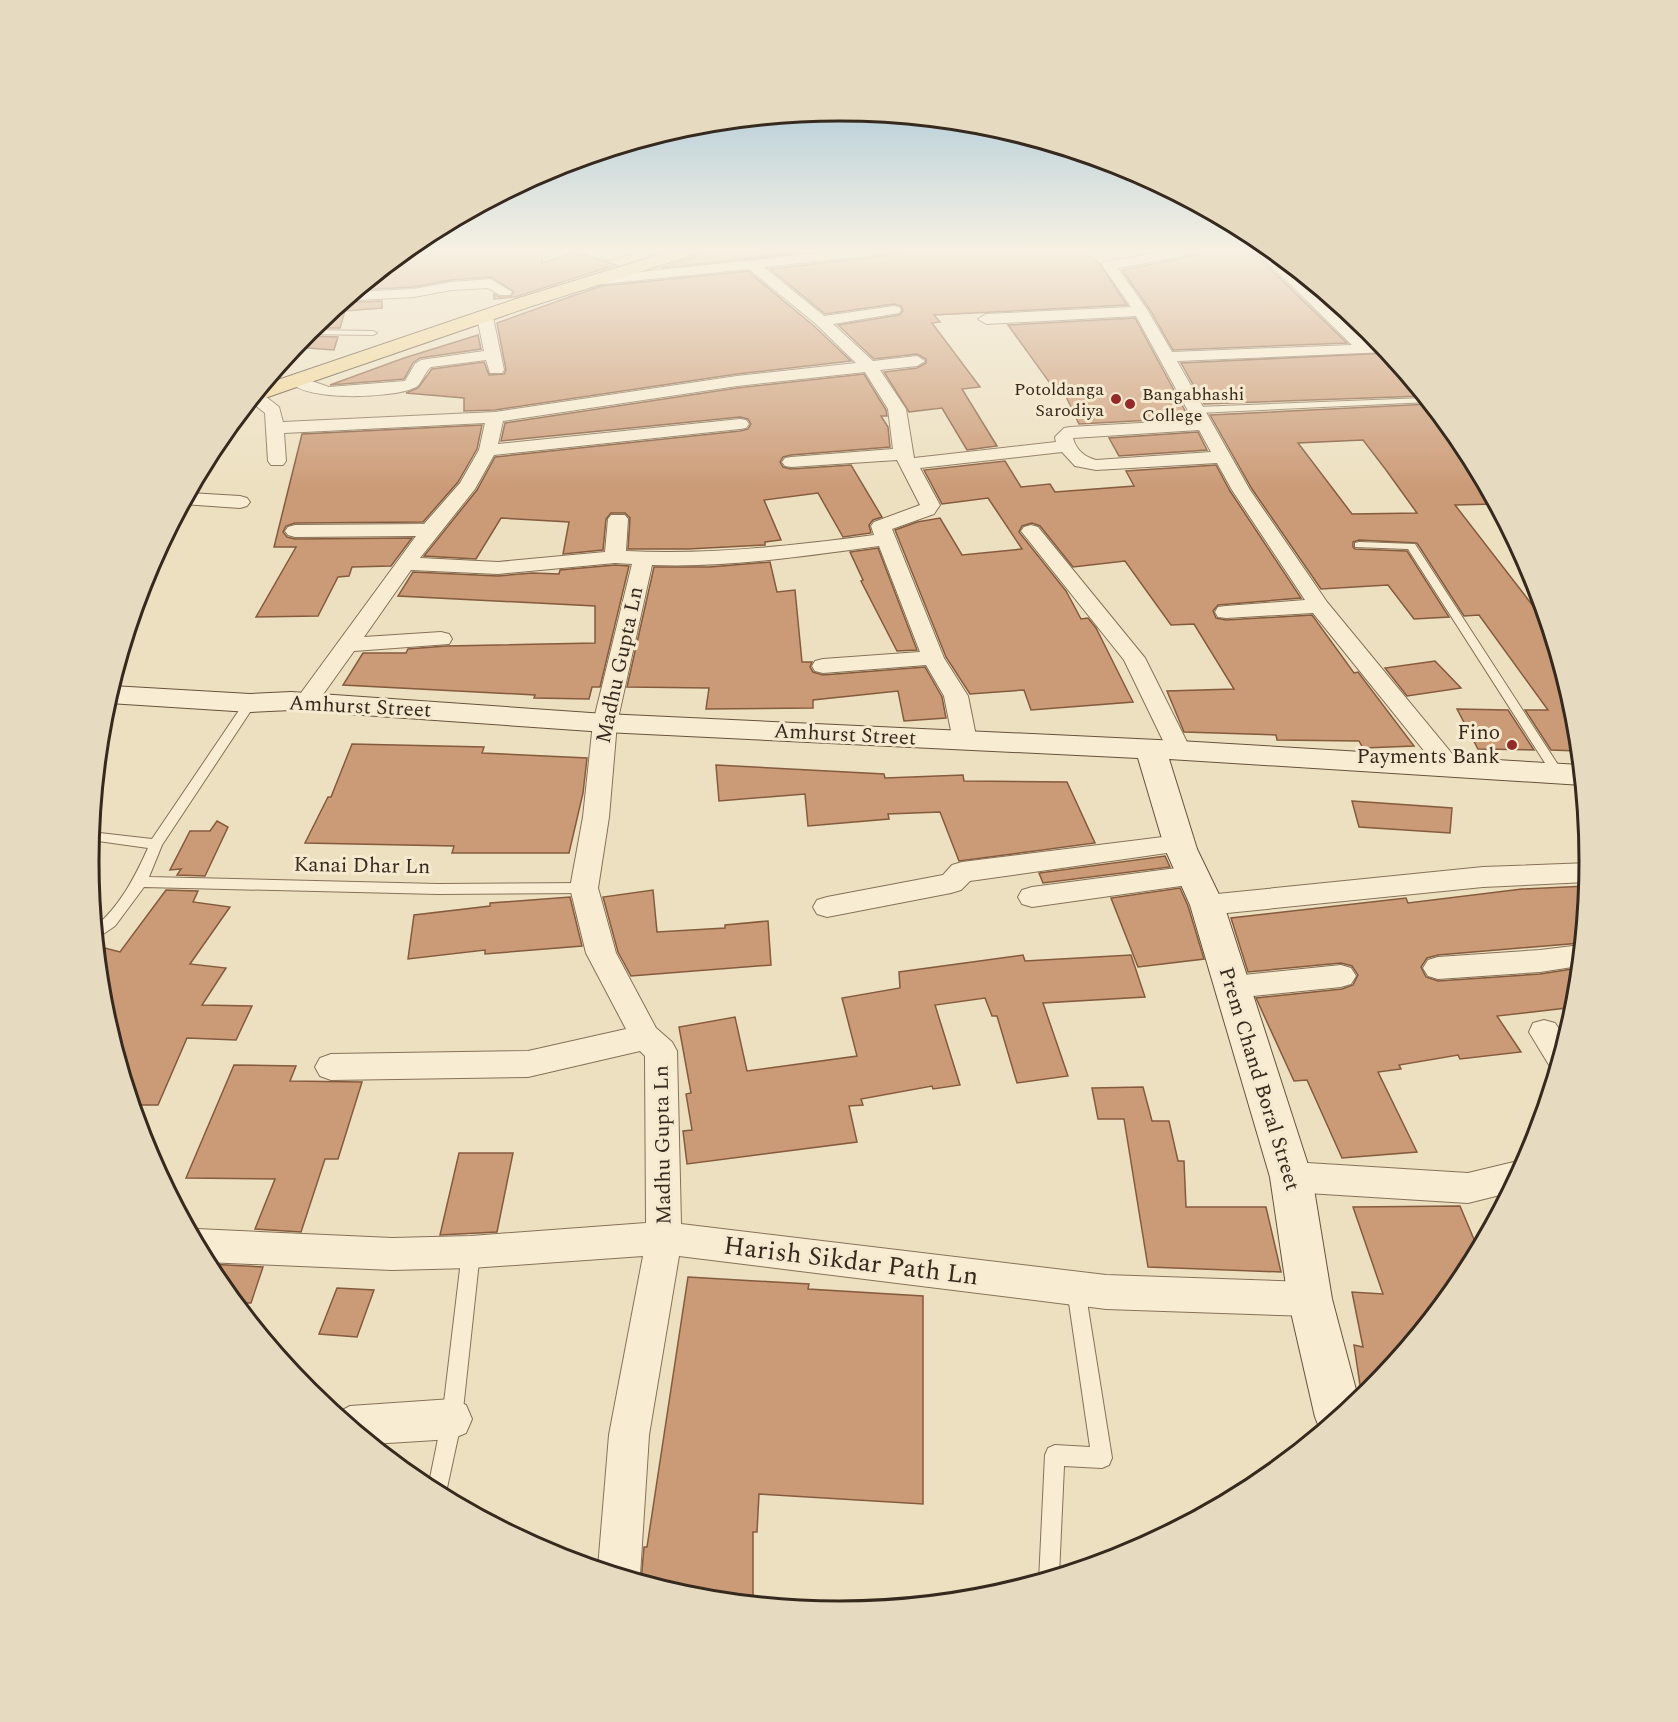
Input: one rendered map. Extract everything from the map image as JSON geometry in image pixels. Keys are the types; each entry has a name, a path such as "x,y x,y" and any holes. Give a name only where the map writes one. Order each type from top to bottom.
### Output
{"main road":[{"path":"268,391 297,381 400,334 418,330"},
{"path":"293,363 373,333 400,334"},
{"name":"Amhurst Street","path":"118,696 250,703 306,702 605,723 1165,749 1569,774"},
{"name":"Prem Chand Boral Street","path":"1165,749 1193,875 1234,987 1292,1177 1310,1299 1337,1408"}],"street":[{"path":"297,381 317,390 329,392 400,387 411,384 420,367 427,363 495,362 488,330"},
{"path":"831,330 869,366 897,409 906,459 930,505 927,510 881,526 933,658 956,696 964,741"},
{"path":"1152,330 1241,490 1319,606 1451,767"},
{"path":"1346,330 1365,348"},
{"path":"400,334 427,363"},
{"path":"1167,357 1371,348"},
{"path":"275,428 495,417 737,381 917,361"},
{"path":"260,401 273,411 277,461"},
{"path":"598,403 614,438"},
{"path":"306,702 430,530 468,485 488,450 495,417"},
{"path":"1201,418 1070,432 1064,437 1066,446 1081,462 1096,465 1223,457"},
{"path":"488,450 740,424"},
{"path":"791,462 906,459 1066,446"},
{"path":"193,499 240,502"},
{"path":"615,557 618,519"},
{"path":"295,531 430,530"},
{"path":"1031,531 1134,658 1165,749"},
{"path":"406,564 498,568 615,557 683,560 800,550 886,539"},
{"name":"Madhu Gupta Ln","path":"620,1568 629,1434 664,1238 661,1051 645,1038 601,953 584,888 596,817 605,723 643,559"},
{"path":"1226,612 1319,606"},
{"path":"347,645 441,639"},
{"path":"823,666 933,658"},
{"path":"827,907 951,883 962,872 1483,876 1579,872"},
{"path":"1032,897 1193,875"},
{"path":"1437,968 1540,961 1573,956"},
{"path":"1234,987 1341,976"},
{"path":"331,1067 528,1064 645,1038"},
{"path":"1292,1177 1468,1188 1507,1179"},
{"name":"Harish Sikdar Path Ln","path":"207,1245 392,1254 471,1252 664,1238 1106,1292 1310,1299"},
{"path":"361,1425 452,1419"}],"lane":[{"path":"322,332 373,333"},
{"path":"1201,418 1418,401"},
{"path":"1359,544 1411,546 1569,774"},
{"path":"103,928 140,882 156,844 250,703"},
{"path":"100,837 156,844"},
{"name":"Kanai Dhar Ln","path":"140,882 438,889 584,888"},
{"path":"439,1483 452,1419 471,1252"},
{"path":"1048,1571 1054,1455 1102,1458 1076,1289"}],"building":[{"path":"498,330 819,330 851,361 737,374 495,410 464,411 464,398 406,393 418,388 432,369 484,362 489,375 504,374 506,370"},
{"path":"844,330 938,330 980,387 962,389 997,446 967,450 942,408 909,412 884,372 917,368 926,363 926,359 917,354 874,359"},
{"path":"1012,330 1142,330 1189,418 1079,424 1061,386 1052,386"},
{"path":"1162,330 1334,330 1347,343 1173,350"},
{"path":"478,335 481,349 420,358 413,363 404,379 330,385 404,358"},
{"path":"318,336 338,337 334,350 307,348"},
{"path":"1377,354 1414,396 1204,404 1181,363"},
{"path":"864,374 886,410 887,416 881,416 888,427 890,447 791,455 783,457 780,462 783,467 791,469 851,465 882,517 873,520 869,525 871,533 843,537 818,493 764,500 781,540 765,542 765,545 628,549 630,518 625,513 611,513 606,519 603,550 563,554 569,522 501,518 476,559 424,556 477,490 495,457 740,431 748,429 751,424 748,419 740,417 501,441 505,423 737,388"},
{"path":"1421,404 1454,450 1487,504 1455,505 1534,607 1554,669 1571,751 1551,750 1525,710 1548,710 1479,615 1464,616 1417,543 1359,540 1353,542 1353,547 1355,549 1407,551 1449,617 1414,619 1388,585 1321,589 1252,489 1210,415","holes":["1363,440 1417,513 1352,514 1298,443"]},
{"path":"482,425 477,449 458,482 423,522 295,523 286,526 283,532 287,537 295,539 412,538 391,566 352,567 349,576 338,577 318,616 256,617 296,547 274,547 302,434"},
{"path":"1198,432 1207,450 1119,456 1109,438"},
{"path":"1005,461 1021,487 1050,484 1055,492 1134,486 1126,471 1216,465 1230,491 1301,598 1218,605 1213,611 1216,618 1226,620 1312,615 1354,673 1358,672 1414,746 1363,748 1359,741 1277,740 1276,735 1184,732 1167,691 1234,689 1194,624 1171,625 1125,561 1073,567 1040,526 1032,523 1022,526 1019,532 1066,591 1081,619 1088,618 1096,628 1133,702 1031,710 1024,690 970,694 946,657 895,530 917,522 940,518 962,555 1022,549 988,498 942,504 924,470"},
{"path":"878,548 917,650 897,651 861,581 863,580 850,552"},
{"path":"770,562 777,592 795,590 802,662 812,662 810,667 813,672 823,675 925,667 942,697 946,718 904,721 898,691 813,700 813,708 706,709 709,688 627,687 654,567 709,567"},
{"path":"615,565 629,566 600,687 592,687 589,699 534,698 535,695 343,685 363,653 406,653 408,649 446,646 595,643 595,606 398,596 413,572 498,576 532,573 559,574 560,570"},
{"path":"1435,661 1461,688 1407,696 1385,668"},
{"path":"1457,709 1508,710 1534,750 1478,749"},
{"path":"352,744 484,747 482,753 587,758 583,793 569,853 452,853 454,846 305,843 328,797 331,797"},
{"path":"716,765 884,774 885,778 963,775 964,781 1067,782 1095,843 959,861 940,812 888,814 889,819 808,826 805,794 719,801"},
{"path":"1352,801 1452,808 1450,833 1359,827"},
{"path":"217,821 228,827 205,876 177,875 181,869 170,870 190,831 210,831"},
{"path":"1165,856 1170,867 1043,883 1039,873"},
{"path":"1578,886 1574,944 1438,955 1427,958 1421,967 1426,977 1438,981 1540,974 1571,969 1564,1008 1497,1016 1521,1052 1460,1059 1458,1055 1399,1065 1401,1069 1378,1072 1417,1152 1342,1158 1307,1080 1294,1081 1256,998 1342,989 1353,985 1358,975 1352,966 1341,963 1248,972 1231,918 1406,898 1408,903 1522,889"},
{"path":"1180,888 1188,906 1204,959 1138,967 1111,898"},
{"path":"166,890 198,891 193,902 230,907 190,964 226,968 202,1005 252,1006 236,1040 187,1038 158,1105 140,1105 124,1053 113,1005 104,948 120,952"},
{"path":"653,890 657,932 725,928 725,925 768,921 771,965 631,976 618,952 603,897"},
{"path":"570,897 582,946 485,954 485,950 408,959 414,915 490,906 490,903"},
{"path":"1023,955 1025,961 1131,955 1145,997 1043,1003 1068,1076 1017,1083 997,1016 992,1016 985,998 935,1005 960,1085 933,1089 932,1086 861,1099 863,1105 849,1106 857,1142 687,1164 683,1131 692,1130 686,1094 691,1093 679,1027 735,1017 747,1071 857,1056 842,998 900,988 899,972"},
{"path":"234,1065 296,1066 290,1081 362,1082 338,1159 325,1159 301,1232 255,1229 275,1179 186,1178"},
{"path":"1143,1087 1152,1121 1169,1121 1178,1161 1184,1161 1186,1207 1266,1207 1281,1272 1148,1267 1124,1119 1098,1119 1092,1088"},
{"path":"459,1153 513,1153 497,1232 440,1235"},
{"path":"1460,1206 1474,1240 1426,1311 1395,1349 1360,1386 1354,1345 1363,1347 1352,1292 1383,1294 1353,1207"},
{"path":"219,1265 263,1267 251,1303 246,1303"},
{"path":"688,1277 809,1284 808,1289 923,1296 923,1504 759,1494 757,1532 753,1532 753,1596 695,1587 642,1574 644,1547 647,1547"},
{"path":"337,1288 374,1290 357,1337 319,1334"}],"place":[{"name":"Potoldanga Sarodiya","path":"1116,399"},
{"name":"Bangabhashi College","path":"1130,404"},
{"name":"Fino Payments Bank","path":"1512,745"}]}
